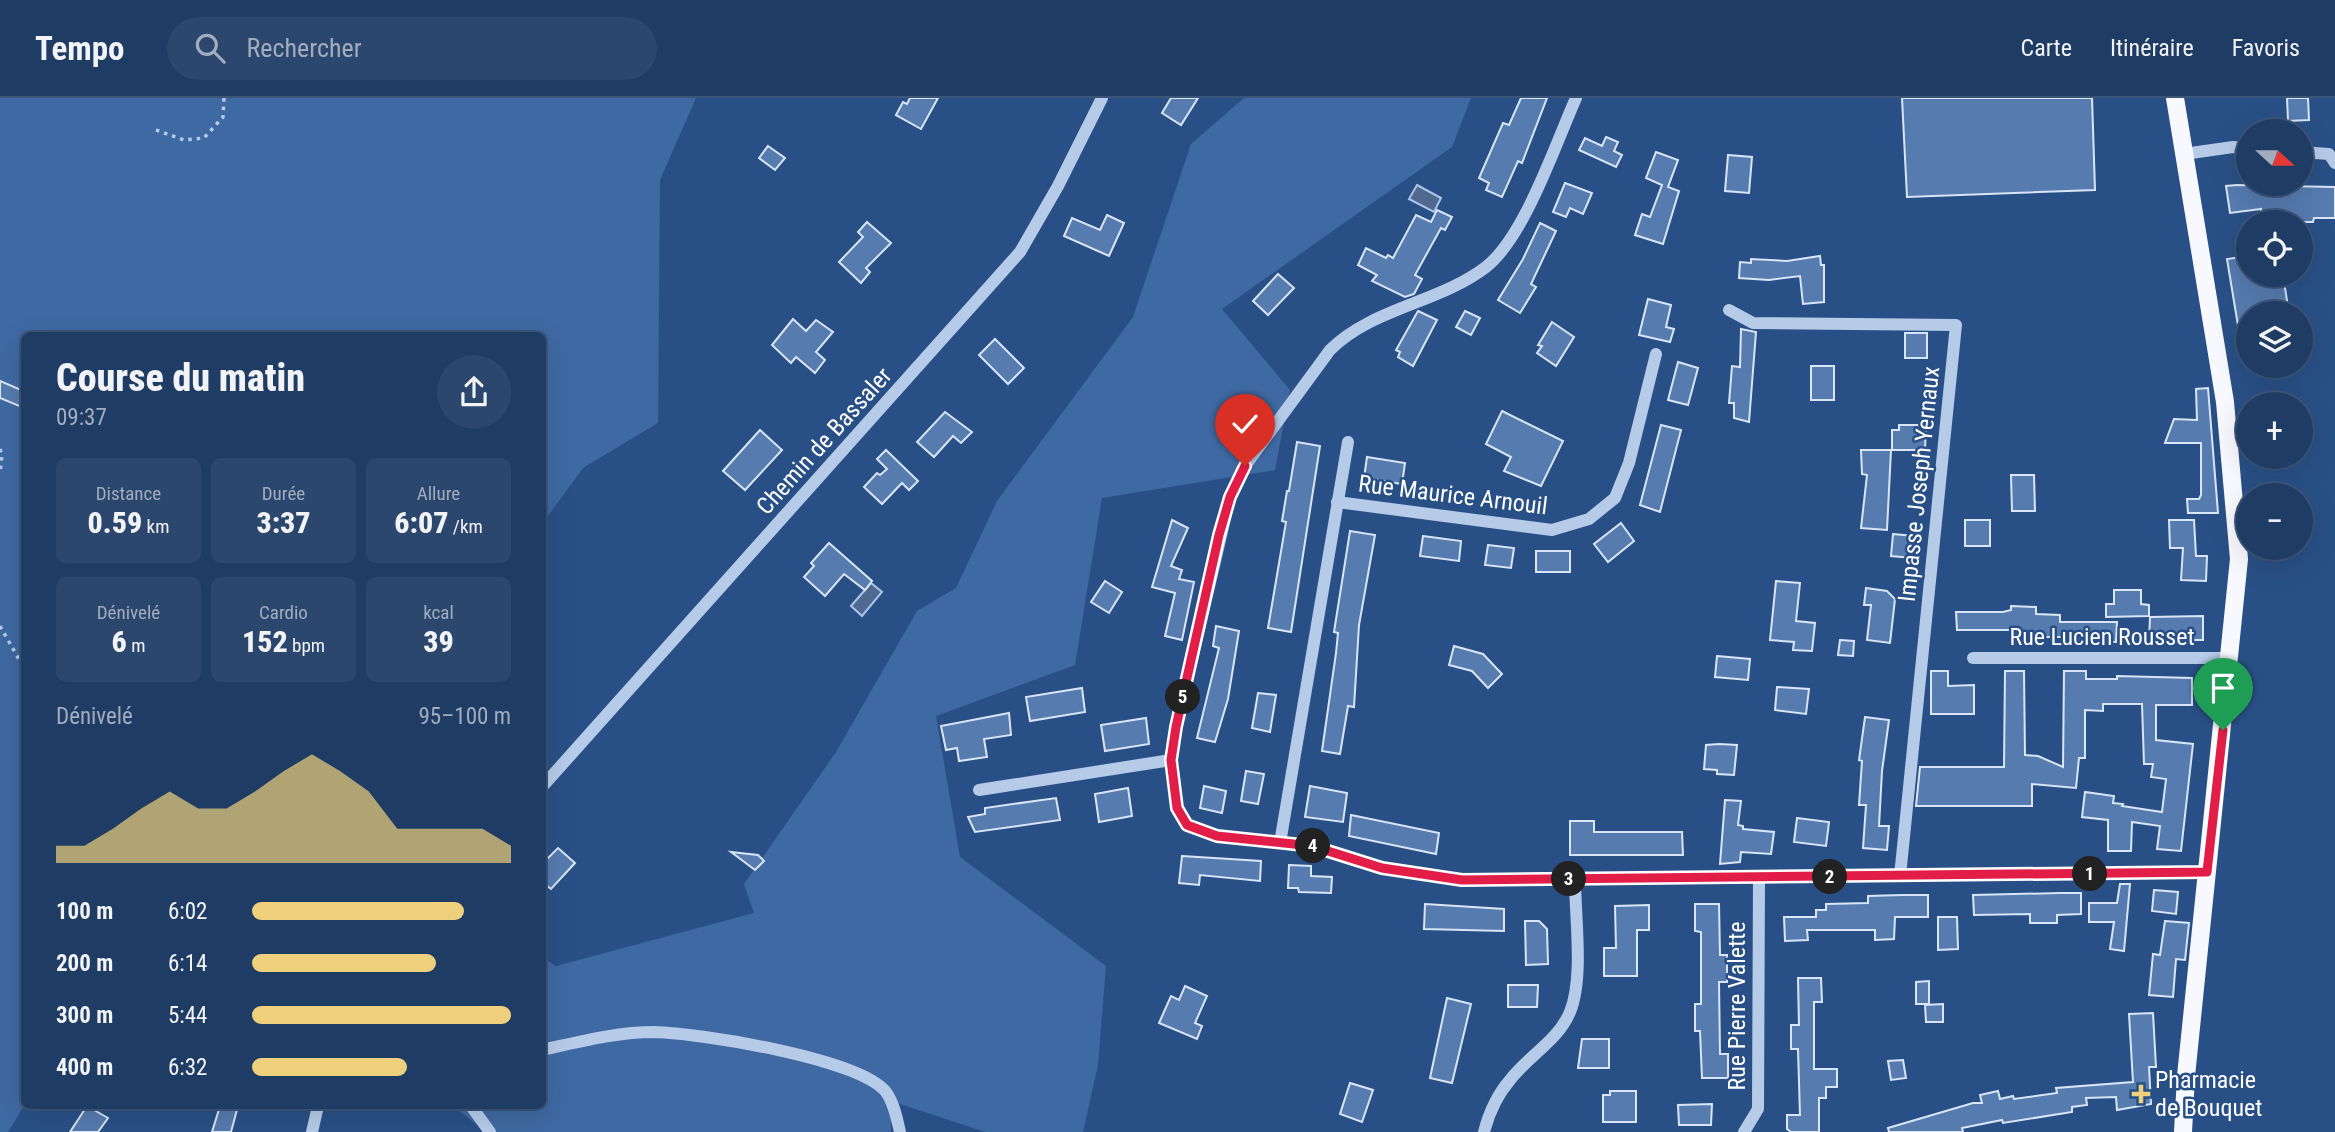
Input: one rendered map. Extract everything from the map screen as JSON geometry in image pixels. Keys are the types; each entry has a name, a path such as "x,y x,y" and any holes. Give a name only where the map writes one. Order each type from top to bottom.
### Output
{"main road":[{"path":"2175,98 2225,402 2235,484 2239,559 2183,1132"}],"street":[{"name":"Chemin de Bassaler","path":"546,783 1020,252 1058,186 1102,98"},
{"path":"1576,98 1518,227 1502,253 1484,268 1346,334 1330,350 1245,466 1230,497 1219,535 1171,760 1177,808 1187,825 1217,836 1312,846 1382,868 1462,880 2207,872"},
{"path":"2184,153 2236,147"},
{"path":"2314,153 2329,154 2335,163"},
{"name":"Impasse Joseph Yernaux","path":"1729,310 1753,323 1956,325 1900,876"},
{"name":"Rue Maurice Arnouil","path":"1337,502 1552,530 1589,519 1615,498 1629,463 1656,354"},
{"name":"Rue Maurice Arnouil","path":"1280,844 1348,442"},
{"name":"Rue Lucien Rousset","path":"1973,658 2231,658"},
{"path":"979,790 1171,760"},
{"name":"Rue Pierre Valette","path":"1744,1132 1758,1109 1759,877"},
{"path":"1483,1132 1490,1112 1510,1079 1557,1034 1570,1013 1576,988 1575,879"},
{"path":"546,1049 613,1035 654,1032 744,1042 860,1073 885,1091 894,1109 900,1132"},
{"path":"312,1132 317,1109"},
{"path":"473,1109 490,1132"}],"path":[{"path":"156,130 184,140 204,138 223,117 224,98"},
{"path":"0,449 0,473"},
{"path":"0,626 21,663"}],"shaded area":[{"path":"0,98 696,98 660,180 658,423 583,468 546,519 546,332 21,332 22,1109 8,1132 0,1132"},
{"path":"1244,98 1471,98 1452,147 1222,309 1290,390 1275,470 1102,498 1075,665 936,716 960,857 1106,966 1098,1065 1083,1132 985,1132 891,1101 891,1132 486,1132 457,1109 546,1109 546,960 556,966 754,913 744,884 836,752 917,611 956,588 997,501 1133,317 1191,144"},
{"path":"1417,185 1441,198 1434,212 1409,199"},
{"path":"871,583 882,592 862,616 851,606"}],"building":[{"path":"910,98 938,98 921,129 896,115 903,102 907,104"},
{"path":"1171,98 1198,98 1181,125 1162,113"},
{"path":"1521,98 1547,98 1522,163 1518,161 1502,197 1486,190 1489,183 1479,178 1503,123 1509,125"},
{"path":"1902,98 2092,98 2095,190 1907,197"},
{"path":"2287,98 2308,98 2309,119 2288,119"},
{"path":"1606,137 1618,142 1614,151 1622,155 1616,167 1579,150 1585,138 1602,146"},
{"path":"768,146 785,158 775,170 759,158"},
{"path":"1656,152 1678,160 1668,187 1679,191 1663,244 1635,235 1642,214 1650,217 1662,185 1646,178"},
{"path":"1728,155 1752,157 1749,193 1725,191"},
{"path":"1565,183 1592,193 1583,214 1570,208 1566,217 1553,212"},
{"path":"2236,185 2236,196 2314,196 2314,187 2335,187 2335,218 2314,218 2313,222 2313,210 2261,209 2236,210 2230,213 2226,186"},
{"path":"1437,210 1452,217 1445,230 1441,228 1415,275 1422,279 1414,294 1405,297 1372,281 1377,275 1358,265 1366,248 1386,258 1388,255 1393,258 1416,215 1431,222"},
{"path":"1107,215 1124,223 1109,256 1064,236 1072,218 1100,230"},
{"path":"867,222 891,243 866,268 870,272 861,283 839,262 863,237 858,232"},
{"path":"1540,223 1556,231 1531,284 1536,287 1520,313 1498,300 1523,259"},
{"path":"1820,256 1821,265 1824,265 1824,302 1803,304 1800,276 1769,280 1739,278 1740,262 1751,263 1751,259 1787,261"},
{"path":"2236,258 2236,287 2285,287 2287,301 2236,301 2236,314 2227,259"},
{"path":"1278,274 1294,288 1268,315 1253,301"},
{"path":"1648,299 1671,305 1666,327 1674,329 1670,342 1639,335"},
{"path":"1418,311 1437,320 1413,366 1398,357 1400,352 1396,350"},
{"path":"1465,311 1480,318 1471,335 1456,327"},
{"path":"793,319 806,331 816,320 833,332 816,352 825,360 815,373 796,357 791,363 772,345"},
{"path":"1552,322 1574,337 1556,366 1537,353 1542,346 1538,345"},
{"path":"1741,329 1756,332 1749,422 1734,418 1734,403 1729,403 1732,366 1740,367"},
{"path":"1905,333 1927,333 1927,358 1905,358"},
{"path":"995,339 1024,368 1008,384 979,355"},
{"path":"1678,362 1698,368 1688,405 1668,400"},
{"path":"1811,366 1834,366 1834,400 1811,400"},
{"path":"0,381 21,390 21,407 0,398"},
{"path":"2208,388 2218,513 2188,513 2187,499 2199,499 2201,495 2201,443 2165,443 2174,419 2197,420 2196,389"},
{"path":"1502,411 1563,441 1541,486 1504,471 1511,457 1486,444"},
{"path":"945,412 972,432 961,443 953,436 934,457 917,442"},
{"path":"1661,425 1681,430 1660,512 1640,505"},
{"path":"1899,425 1926,425 1925,450 1892,450 1892,430 1899,430"},
{"path":"760,430 782,450 745,490 723,471"},
{"path":"1297,442 1320,446 1291,632 1268,628 1286,522 1282,521"},
{"path":"886,450 918,481 909,490 902,483 882,504 864,487 877,473 880,475 887,469 877,459"},
{"path":"1861,450 1891,450 1887,530 1861,528 1867,475 1862,474"},
{"path":"1367,457 1405,463 1402,484 1364,478"},
{"path":"2011,475 2034,475 2035,511 2012,511"},
{"path":"1172,520 1188,528 1171,566 1182,570 1179,579 1194,582 1182,640 1165,636 1175,593 1152,587"},
{"path":"1965,520 1990,520 1990,546 1965,546"},
{"path":"2169,520 2194,520 2196,556 2207,556 2206,581 2181,580 2183,548 2170,548"},
{"path":"1621,523 1634,541 1608,562 1594,544"},
{"path":"1350,531 1375,535 1359,625 1354,707 1348,706 1340,754 1322,751 1336,653 1338,633 1334,632"},
{"path":"1893,534 1914,536 1912,558 1891,556"},
{"path":"1423,536 1461,541 1459,561 1420,556"},
{"path":"829,543 872,581 865,590 844,574 825,596 804,577 814,566 811,563"},
{"path":"1488,545 1514,548 1511,568 1485,565"},
{"path":"1536,551 1570,551 1570,572 1536,572"},
{"path":"1105,581 1122,592 1109,613 1091,602"},
{"path":"1776,581 1800,583 1796,621 1815,623 1812,651 1793,650 1794,642 1770,640"},
{"path":"1866,588 1887,591 1895,599 1890,643 1867,640 1871,605 1864,605"},
{"path":"2114,590 2141,590 2141,604 2149,605 2149,616 2106,617 2106,604 2114,604"},
{"path":"2011,606 2036,607 2036,614 2060,615 2060,622 2117,622 2116,642 2062,642 2063,637 2011,637 2011,630 1957,630 1956,612 2003,612 2011,610"},
{"path":"2203,616 2203,640 2149,640 2150,617"},
{"path":"1216,626 1239,631 1228,699 1215,742 1197,738 1219,648 1213,646"},
{"path":"1840,640 1854,641 1853,656 1838,655"},
{"path":"1454,646 1483,654 1502,674 1488,688 1472,671 1449,665"},
{"path":"1717,656 1750,659 1748,680 1715,677"},
{"path":"1931,671 1948,671 1948,686 1974,685 1974,714 1931,714"},
{"path":"2005,671 2024,671 2025,755 2038,756 2063,767 2064,671 2086,671 2086,679 2117,679 2117,676 2192,678 2192,705 2156,705 2156,740 2193,744 2181,851 2157,849 2160,826 2132,822 2131,851 2108,851 2108,820 2082,817 2085,792 2114,796 2113,803 2123,804 2122,806 2162,812 2166,779 2151,777 2153,764 2144,764 2142,704 2103,704 2103,711 2085,710 2085,758 2079,758 2076,788 2032,784 2032,806 1916,806 1920,767 2004,767"},
{"path":"1777,687 1809,689 1806,714 1775,710"},
{"path":"1082,688 1085,712 1030,721 1026,697"},
{"path":"1258,693 1276,695 1270,732 1252,728"},
{"path":"1009,713 1011,735 984,739 987,757 959,761 957,748 946,750 941,726"},
{"path":"1865,717 1889,720 1882,771 1879,826 1889,826 1887,850 1863,848 1866,805 1859,805 1862,761 1859,760"},
{"path":"1146,718 1149,744 1105,751 1101,725"},
{"path":"1706,745 1737,745 1734,775 1717,774 1717,770 1704,769"},
{"path":"1246,771 1264,774 1258,804 1241,801"},
{"path":"1204,786 1226,791 1222,813 1200,808"},
{"path":"1310,786 1347,793 1343,822 1305,817"},
{"path":"1128,788 1132,816 1099,822 1095,794"},
{"path":"1056,798 1060,820 975,832 968,817 985,814 985,808"},
{"path":"1725,800 1741,801 1738,825 1743,826 1743,829 1774,832 1771,854 1741,852 1740,862 1720,864"},
{"path":"1351,815 1439,833 1436,854 1349,836"},
{"path":"1797,818 1829,822 1826,846 1794,842"},
{"path":"1570,821 1594,821 1594,832 1682,832 1683,855 1570,855"},
{"path":"558,848 575,863 551,889 546,885 546,860"},
{"path":"731,852 758,855 764,861 755,870"},
{"path":"1182,856 1261,861 1260,881 1200,875 1199,885 1179,883"},
{"path":"1289,865 1311,866 1311,876 1332,877 1331,893 1299,892 1298,888 1288,888"},
{"path":"2120,884 2130,884 2124,951 2110,949 2114,922 2089,922 2089,903 2117,903"},
{"path":"2154,890 2178,892 2176,914 2152,911"},
{"path":"2081,893 2081,914 2057,915 2057,923 2030,923 2030,914 1974,915 1973,895"},
{"path":"1928,895 1928,917 1895,917 1894,939 1875,940 1875,930 1807,930 1808,940 1785,941 1784,917 1816,917 1816,910 1826,910 1826,904 1868,903 1868,896"},
{"path":"1425,904 1504,909 1504,931 1424,929"},
{"path":"1695,904 1719,904 1720,955 1727,955 1727,982 1719,982 1720,1054 1728,1054 1728,1078 1702,1078 1700,1031 1695,1031 1695,1004 1701,1004 1701,932 1695,931"},
{"path":"1649,905 1649,930 1637,930 1637,976 1604,976 1604,948 1616,948 1615,906"},
{"path":"1938,917 1957,917 1958,949 1938,950"},
{"path":"1525,921 1539,921 1547,929 1548,964 1526,965"},
{"path":"2165,921 2189,923 2185,960 2176,959 2173,997 2149,995 2153,954 2160,955"},
{"path":"1798,978 1821,978 1822,1002 1814,1002 1814,1069 1837,1069 1837,1087 1826,1087 1826,1098 1819,1098 1819,1132 1791,1132 1787,1129 1787,1115 1800,1115 1798,1049 1791,1049 1791,1025 1799,1025"},
{"path":"1929,981 1929,1004 1916,1004 1916,982"},
{"path":"1508,985 1538,985 1537,1007 1508,1007"},
{"path":"1185,986 1207,996 1195,1023 1202,1026 1197,1039 1159,1023 1171,996 1179,1000"},
{"path":"1447,998 1471,1004 1452,1083 1430,1078"},
{"path":"1943,1004 1943,1022 1926,1022 1925,1005"},
{"path":"2153,1013 2156,1067 2149,1067 2151,1104 2117,1110 2116,1097 2086,1098 2087,1105 2072,1107 2072,1112 2003,1123 2002,1120 1962,1128 1963,1132 1889,1132 1888,1128 1973,1103 1982,1103 1980,1095 1998,1091 2000,1099 2013,1096 2014,1099 2057,1093 2056,1088 2133,1082 2129,1014"},
{"path":"1582,1039 1609,1039 1609,1068 1578,1068"},
{"path":"1903,1060 1906,1078 1891,1080 1888,1061"},
{"path":"1350,1083 1373,1090 1362,1122 1340,1114"},
{"path":"1610,1091 1636,1091 1636,1122 1603,1122 1603,1095 1610,1095"},
{"path":"1712,1104 1711,1125 1679,1125 1678,1105"},
{"path":"85,1109 92,1109 108,1118 98,1132 70,1132"},
{"path":"219,1109 237,1109 231,1132 212,1132"}],"place":[{"name":"Pharmacie de Bouquet","path":"2141,1094"}],"route":[{"path":"1245,466 1230,497 1219,535 1171,760 1177,808 1187,825 1217,836 1312,846 1382,868 1462,880 2207,872 2223,730"}]}
